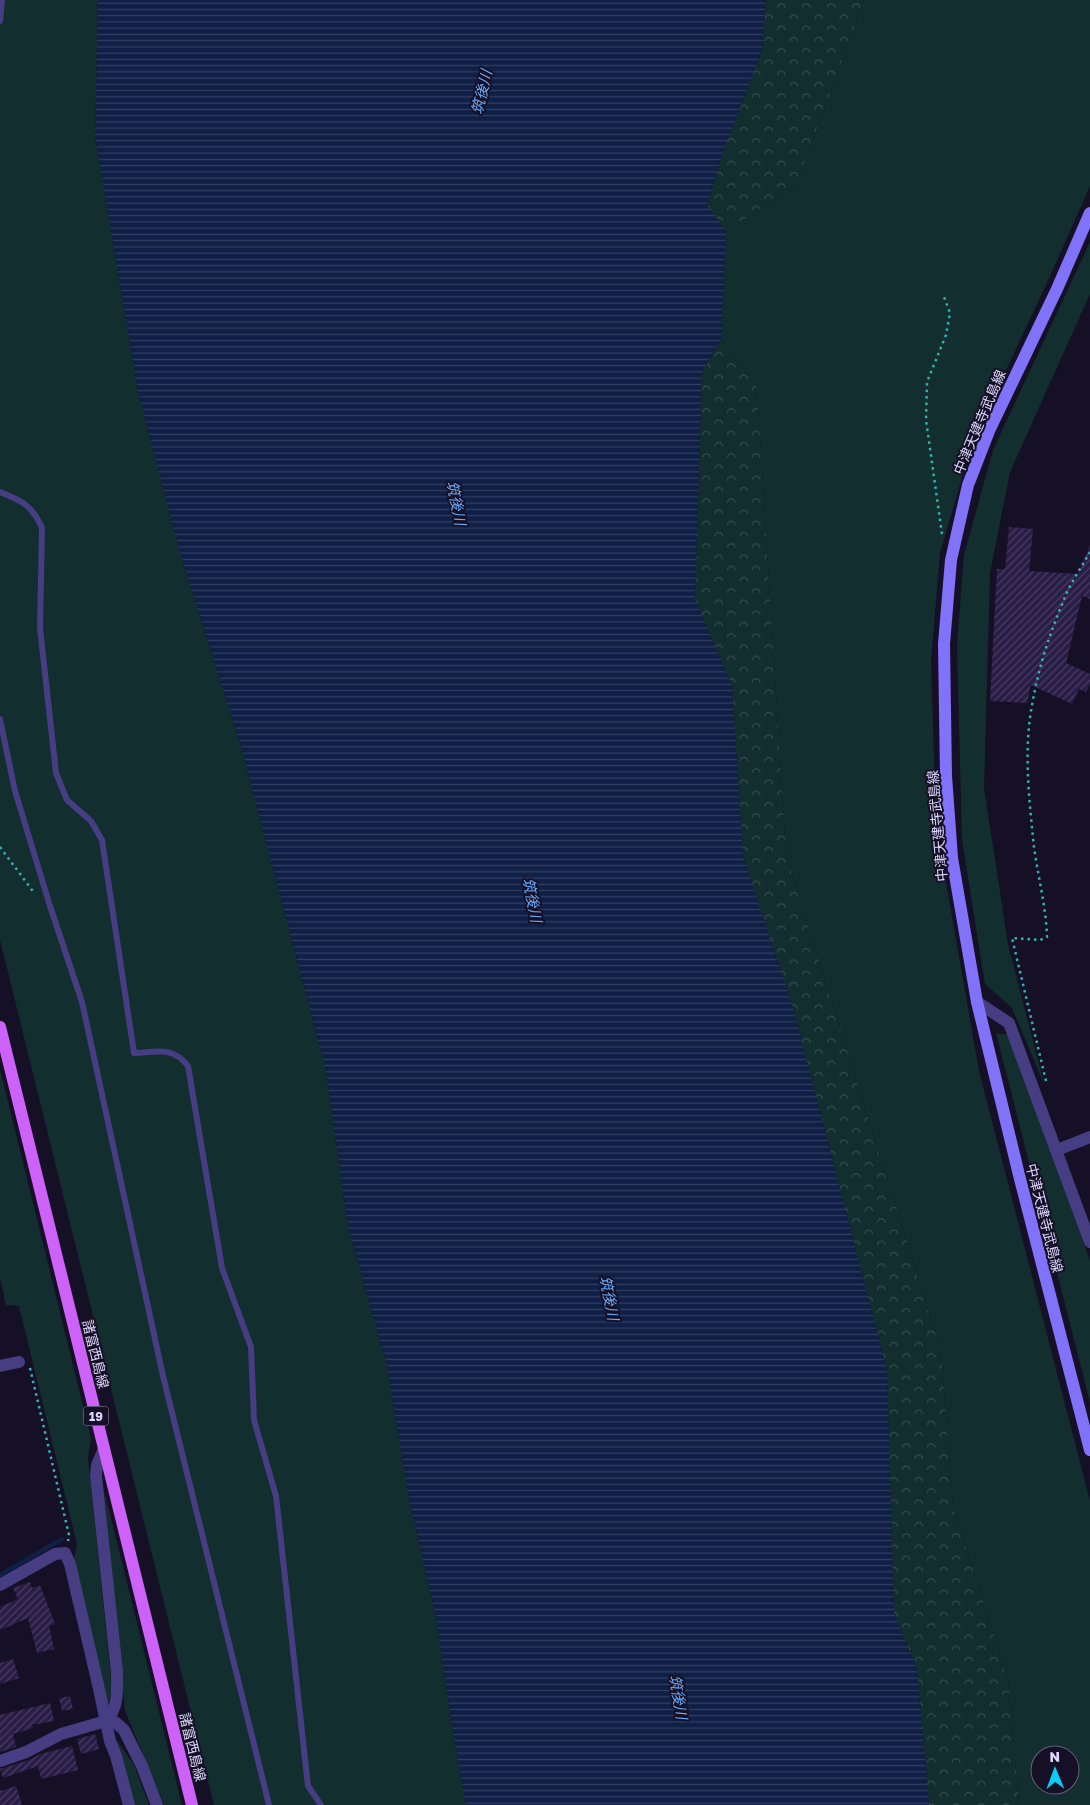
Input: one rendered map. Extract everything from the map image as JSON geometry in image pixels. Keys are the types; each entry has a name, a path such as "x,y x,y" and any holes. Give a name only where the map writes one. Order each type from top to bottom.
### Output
{"main road":[{"name":"中津天建寺武島線","path":"1090,213 1057,289 989,431 968,485 951,560 944,644 946,776 952,858 977,1002 1020,1179 1090,1450"},
{"name":"諸富西島線","path":"0,1027 192,1805"}],"street":[{"path":"977,1002 1009,1023 1090,1242"},
{"path":"1057,1150 1090,1137"},
{"path":"0,1366 19,1362"},
{"path":"104,1449 97,1465 96,1476 117,1672 116,1704 113,1713 106,1721"},
{"path":"0,1585 55,1554 65,1553 70,1564 110,1741 129,1805"},
{"path":"0,1761 26,1752 61,1734 106,1721 115,1722 124,1730 142,1766 157,1805"}],"lane":[{"path":"0,21 2,0"},
{"path":"0,492 20,500 36,514 42,528 40,628 56,773 67,800 91,821 102,840 134,1053 168,1051 181,1057 188,1066 222,1268 251,1347 254,1420 276,1496 308,1786 321,1805"},
{"path":"0,719 15,791 82,1002 163,1376 269,1805"}],"path":[{"path":"943,294 950,313 946,335 927,382 926,420 943,537"},
{"path":"1048,1087 1012,938 1040,940 1047,937 1034,850 1028,790 1032,701 1044,654 1063,600 1090,552"},
{"path":"0,847 34,893 50,906"},
{"path":"19,1362 29,1365 69,1535 65,1553"}],"green space":[{"path":"0,0 98,0 95,135 138,391 180,552 241,746 326,1070 348,1226 387,1365 408,1493 436,1617 466,1805 214,1805 0,940"},
{"path":"766,0 864,0 796,187 726,231 707,206 722,155 762,50"},
{"path":"864,0 1090,0 1090,186 973,440 940,553 931,661 936,825 979,1071 1090,1501 1090,1805 1019,1805 1008,1680 953,1506 941,1351 786,855 757,387 721,339 726,231 796,187"},
{"path":"1090,242 1090,294 1010,472 990,573 984,788 1008,944 1044,1084 1012,1008 985,984 962,840 957,644 964,555 993,450"},
{"path":"721,339 757,387 786,855 941,1351 953,1506 1008,1680 1019,1805 929,1805 917,1669 894,1613 887,1370 793,1008 743,856 732,686 695,600 702,372"},
{"path":"996,1033 1011,1035 1090,1261 1090,1402"},
{"path":"0,1069 91,1438 88,1458 112,1688 108,1706 74,1559 77,1544 19,1306 6,1305 0,1278"},
{"path":"104,1490 182,1805 164,1805 125,1711"},
{"path":"116,1739 134,1765 149,1805 134,1805"}],"water":[{"name":"筑後川","path":"98,0 766,0 762,50 722,155 707,205 726,231 721,339 702,372 695,600 732,686 743,856 793,1008 887,1370 894,1613 917,1669 929,1805 466,1805 436,1617 408,1493 387,1365 348,1226 326,1070 241,746 180,552 138,391 95,135"}],"building":[{"path":"1009,527 1033,529 1029,571 1078,574 1090,545 1090,599 1082,596 1066,663 1090,674 1090,684 1086,692 1079,689 1072,704 1031,685 1027,703 990,701 997,569 1005,569"},
{"path":"30,1582 32,1588 40,1585 55,1624 49,1626 54,1649 37,1653 28,1618 0,1630 0,1607 18,1599 13,1588"},
{"path":"13,1659 19,1678 0,1684 0,1663"},
{"path":"70,1696 73,1709 62,1711 59,1698"},
{"path":"50,1703 54,1721 32,1725 33,1728 13,1734 16,1747 0,1752 0,1715"},
{"path":"95,1734 99,1749 81,1754 77,1739"},
{"path":"72,1746 78,1770 41,1779 38,1766 3,1778 0,1769 29,1760 40,1754"},
{"path":"16,1786 22,1805 0,1805 0,1791"}],"waterway":[{"path":"0,1575 62,1539"}]}
